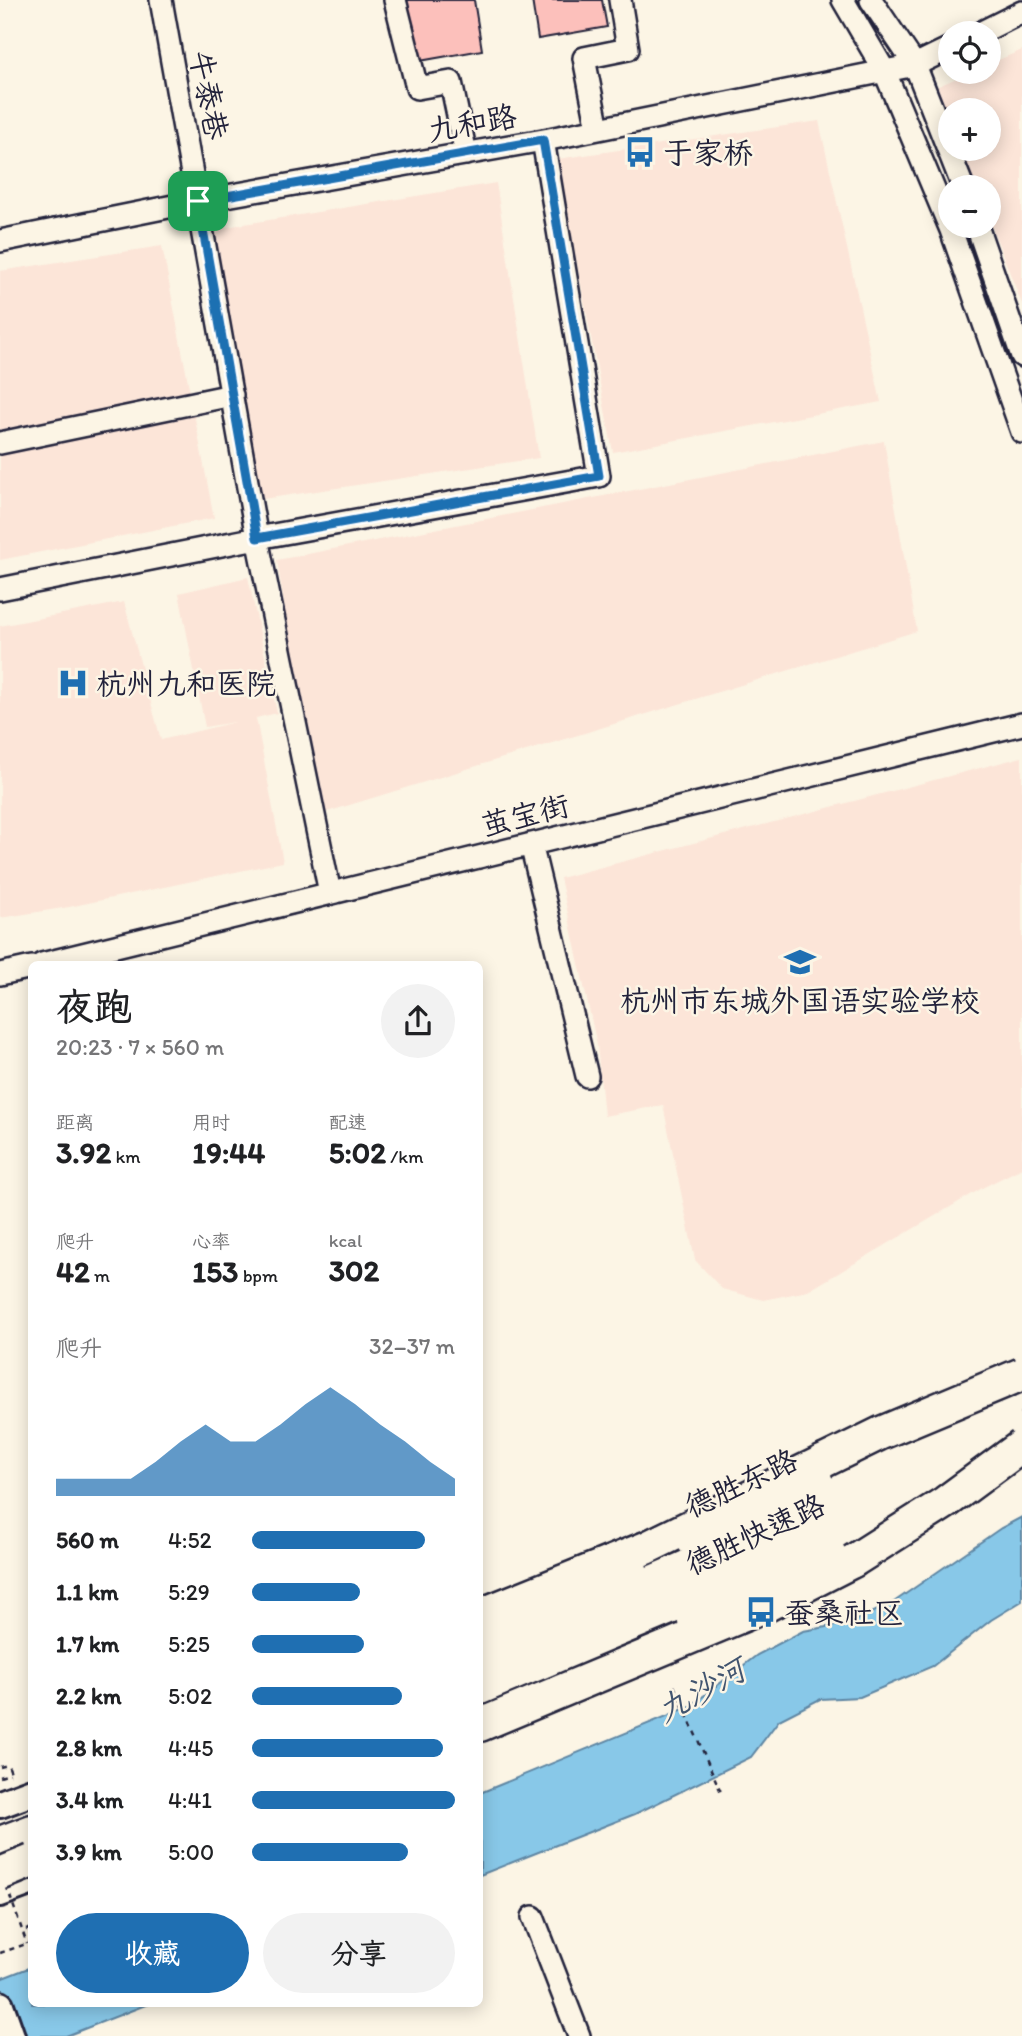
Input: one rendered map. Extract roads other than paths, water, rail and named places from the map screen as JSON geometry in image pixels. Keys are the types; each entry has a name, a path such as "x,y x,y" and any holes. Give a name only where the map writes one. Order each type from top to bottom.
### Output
{"highway":[{"path":"483,1614 646,1548 881,1433 1022,1373"},
{"name":"德胜快速路","path":"483,1654 735,1545 866,1482 1022,1393"},
{"name":"德胜快速路","path":"483,1687 703,1594 849,1522 1022,1429"},
{"path":"483,1724 763,1607 842,1566 946,1502 1022,1446"},
{"path":"0,1843 28,1832"},
{"path":"10,1885 28,1865"}],"main road":[{"name":"德胜东路","path":"483,1633 646,1564 870,1458 1022,1373"},
{"path":"483,1708 645,1646 1022,1453"},
{"path":"0,1804 23,1786"},
{"path":"0,1821 28,1810"},
{"path":"0,2005 11,2036"}],"street":[{"name":"牛泰巷","path":"161,0 257,538 330,893"},
{"path":"395,0 417,88 451,82 466,154"},
{"path":"598,129 584,58 628,49 620,0"},
{"path":"843,0 884,70 951,230 1022,432"},
{"path":"871,0 915,65 958,175"},
{"path":"1001,22 1022,12"},
{"name":"九和路","path":"0,241 198,201 543,140 915,65 938,54"},
{"path":"0,589 257,538 599,476 543,140"},
{"path":"981,238 1022,356"},
{"path":"0,443 232,395"},
{"name":"茧宝街","path":"54,961 1022,724"},
{"path":"531,844 587,1076"},
{"path":"0,974 28,968"},
{"path":"533,1917 579,2036"}],"water":[{"path":"1022,1517 1022,1601 991,1620 933,1666 860,1697 820,1699 779,1720 751,1757 635,1814 483,1874 483,1792 689,1707 757,1655 803,1631 850,1623 891,1604 1001,1528"},
{"path":"28,1968 28,2007 140,2007 66,2036 0,2036 0,1979"}],"place":[{"name":"于家桥","path":"640,152"},
{"name":"杭州九和医院","path":"73,683"},
{"name":"杭州市东城外国语实验学校","path":"800,962"},
{"name":"蚕桑社区","path":"761,1612"}],"water label":[{"name":"九沙河","path":"701,1690"}]}
